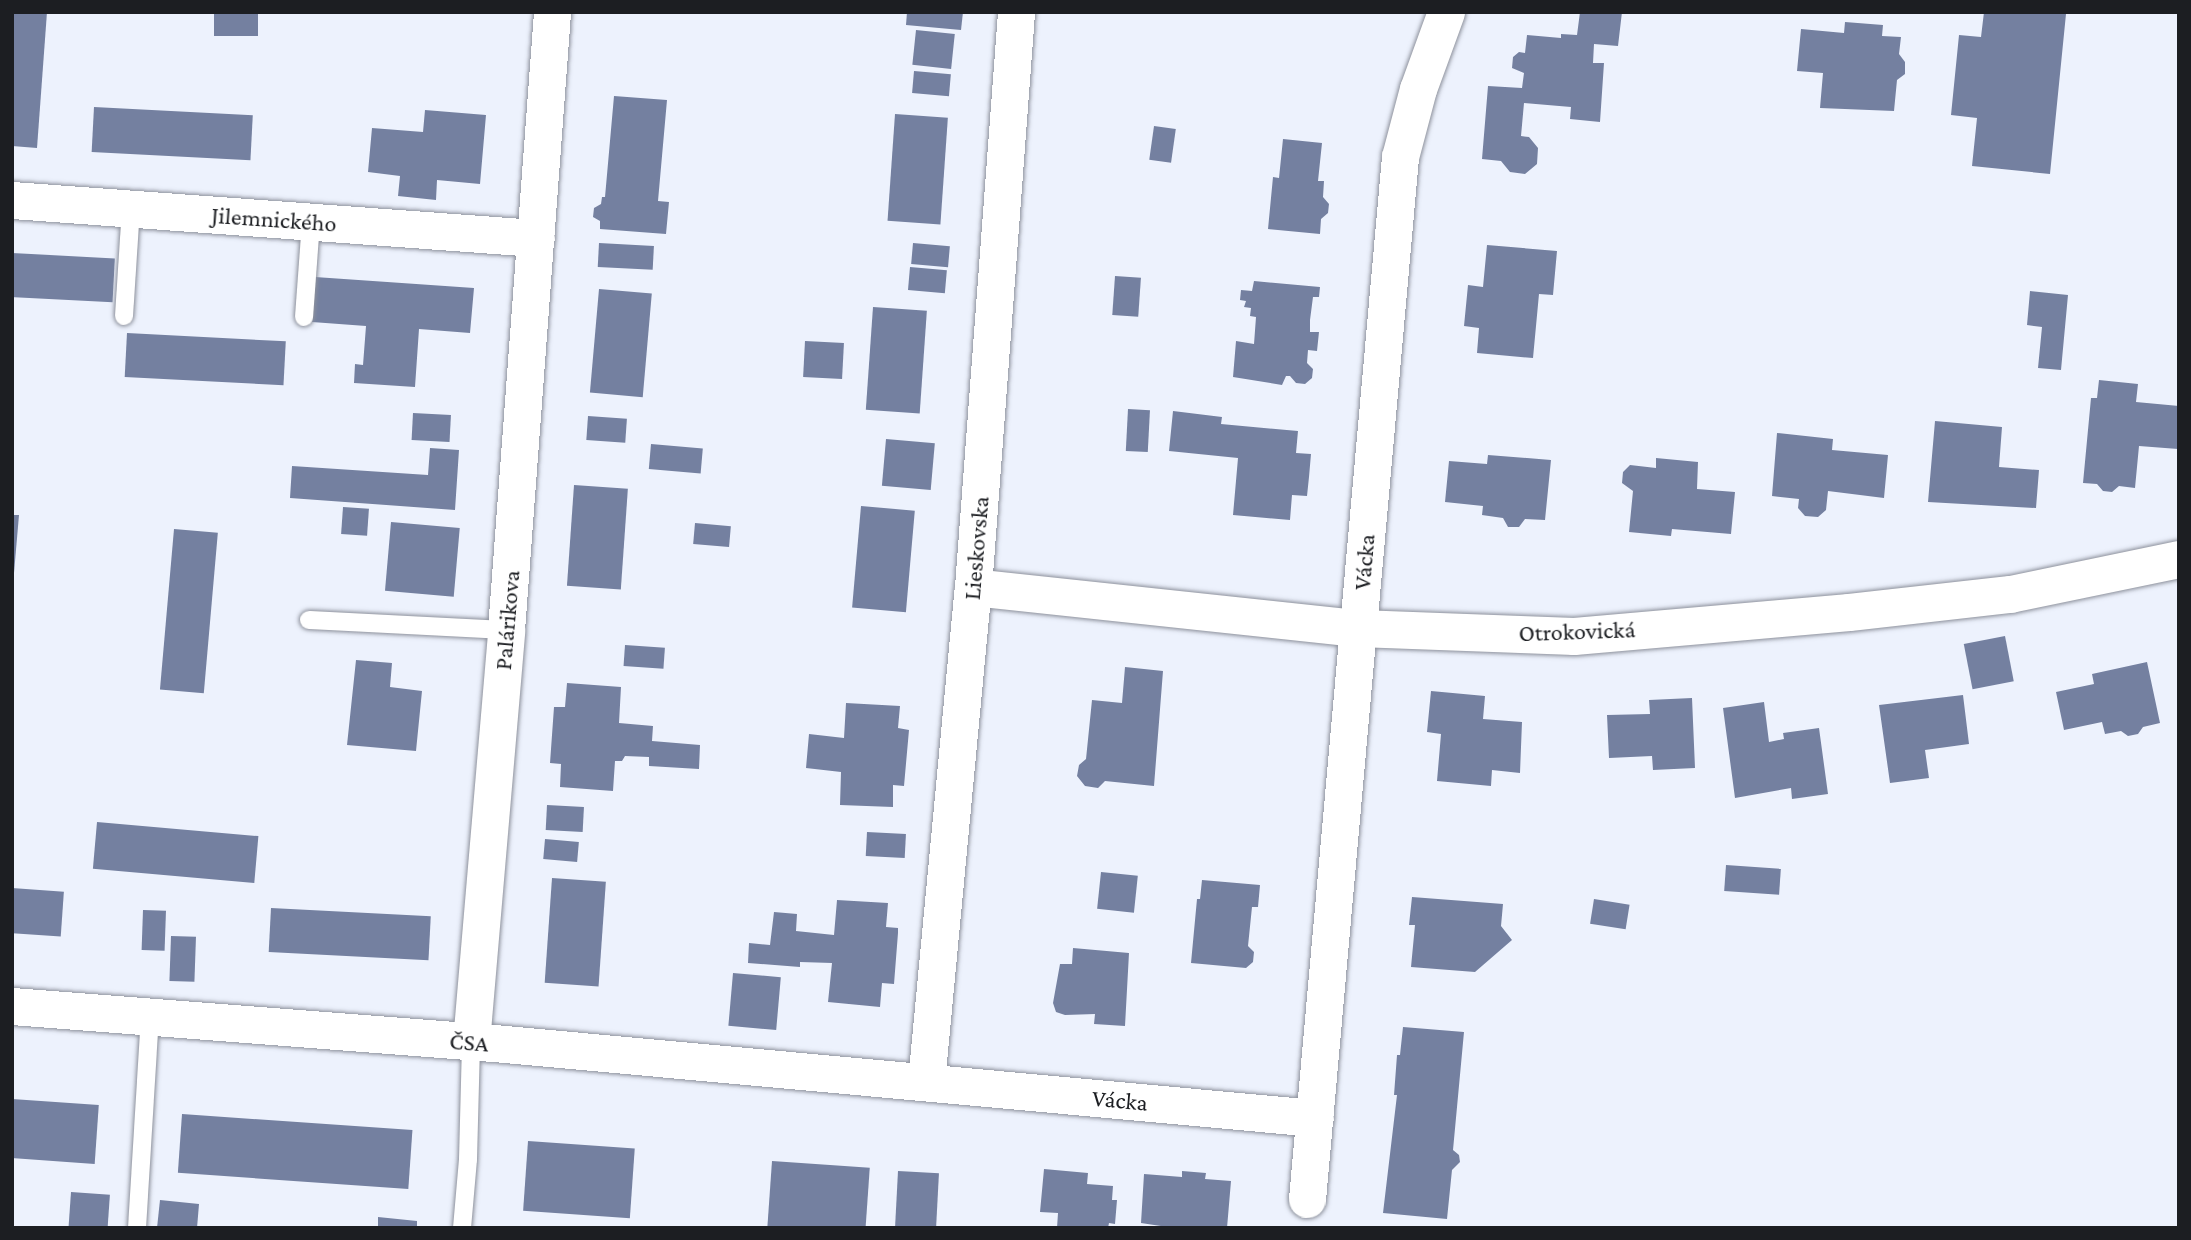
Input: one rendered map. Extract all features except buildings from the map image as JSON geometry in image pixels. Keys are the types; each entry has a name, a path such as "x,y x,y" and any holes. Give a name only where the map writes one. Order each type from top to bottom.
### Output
{"street":[{"name":"Palárikova","path":"471,1042 506,630 552,12"},
{"name":"Lieskovska","path":"926,1082 973,587 1016,12"},
{"name":"Vácka","path":"1307,1199 1400,157 1418,89 1446,12"},
{"name":"Jilemnického","path":"12,200 536,238"},
{"name":"Otrokovická","path":"973,587 1358,628 1574,635 1849,612 2010,594 2179,559"},
{"name":"ČSA","path":"12,1006 471,1042 926,1082"},
{"name":"Vácka","path":"926,1082 1315,1118"}],"lane":[{"path":"124,316 131,208"},
{"path":"303,317 311,222"},
{"path":"309,620 506,630"},
{"path":"137,1228 150,1017"},
{"name":"Palárikova","path":"462,1228 468,1159 471,1042"}]}
